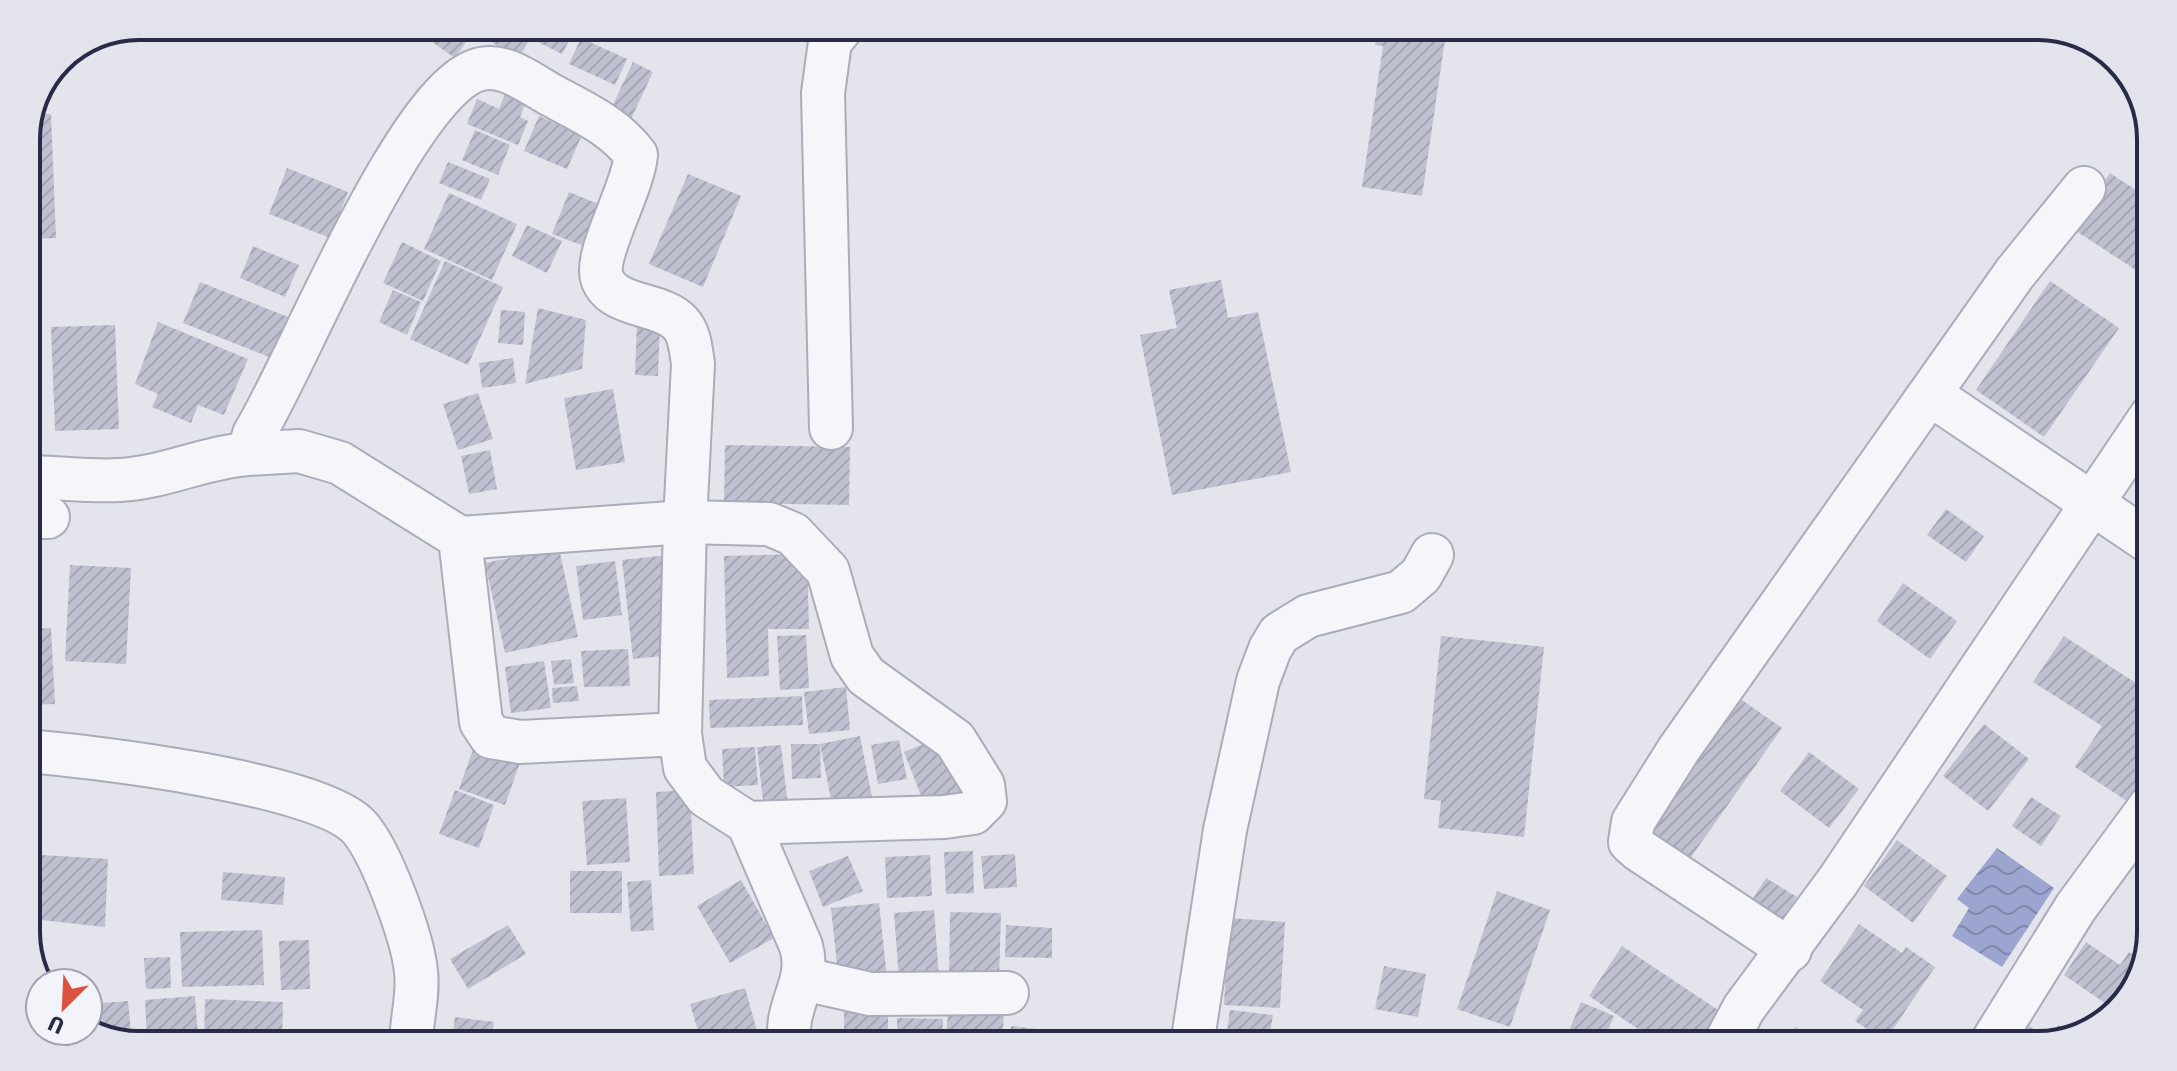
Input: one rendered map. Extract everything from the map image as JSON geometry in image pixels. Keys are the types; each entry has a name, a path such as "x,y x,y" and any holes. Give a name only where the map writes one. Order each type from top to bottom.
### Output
{"street":[{"path":"825,40 823,120 831,428"},
{"path":"40,486 164,473 216,456 299,451 340,463 460,538 685,522 769,524 803,543 828,571 852,656 866,676 955,740 973,766 985,795 980,809 944,817 748,823 717,804 685,768 680,734 685,522 693,364 689,340 681,323 611,291 602,279 600,260 634,177 636,155 607,125 505,70 475,70 450,86 381,184 254,434 248,454"},
{"path":"1790,950 1639,850 1630,842 1629,832 1679,749 2015,273 2084,188"},
{"path":"1931,395 2137,533"},
{"path":"1732,1031 1744,1008 1790,950 2137,438"},
{"path":"460,538 481,722 491,737 520,742 680,734"},
{"path":"1194,1031 1225,830 1258,681 1270,649 1279,634 1308,616 1401,592 1421,575 1432,555"},
{"path":"40,752 109,757 238,783 312,801 357,824 380,860 411,943 417,974 412,1031"},
{"path":"748,823 801,946 806,965 804,979 788,1018 789,1031"},
{"path":"1999,1031 2076,907 2137,824"},
{"path":"804,979 870,994 1007,993"}],"water":[{"path":"1997,848 2054,888 2002,967 1952,936 1969,908 1957,899"}],"building":[{"path":"429,40 467,40 455,58"},
{"path":"488,40 529,40 519,58"},
{"path":"536,40 570,40 562,54"},
{"path":"580,40 627,59 615,85 569,64"},
{"path":"1376,40 1445,40 1422,196 1362,187 1383,46 1375,45"},
{"path":"633,62 653,72 630,121 610,111"},
{"path":"507,89 528,97 520,117 528,121 518,145 467,124 477,99 499,109"},
{"path":"44,114 51,114 56,238 40,239 40,133"},
{"path":"539,116 582,135 567,169 524,151"},
{"path":"475,130 510,145 498,175 462,160"},
{"path":"448,162 490,179 481,200 439,183"},
{"path":"287,168 348,192 330,238 269,214"},
{"path":"2110,173 2137,191 2137,271 2073,229"},
{"path":"688,174 741,196 703,287 649,264"},
{"path":"569,192 613,210 597,251 552,234"},
{"path":"449,193 517,224 492,280 424,249"},
{"path":"527,225 562,241 547,273 512,256"},
{"path":"402,242 441,261 423,301 383,283"},
{"path":"253,246 299,265 285,297 240,278"},
{"path":"445,261 503,287 468,365 410,339"},
{"path":"1221,280 1228,318 1258,312 1291,472 1172,495 1140,335 1177,328 1169,290"},
{"path":"2050,281 2119,328 2044,437 1976,390"},
{"path":"200,282 293,319 277,360 183,323"},
{"path":"393,290 421,302 407,335 379,322"},
{"path":"538,308 586,320 582,369 525,384"},
{"path":"501,310 525,312 523,345 498,343"},
{"path":"158,322 248,359 224,415 198,405 191,423 152,407 158,394 135,384"},
{"path":"637,322 660,323 658,376 635,375"},
{"path":"115,325 119,429 55,431 51,327"},
{"path":"513,358 516,383 482,388 479,363"},
{"path":"613,389 625,462 576,470 564,398"},
{"path":"478,393 493,439 458,450 443,404"},
{"path":"725,445 850,447 849,505 724,503"},
{"path":"490,450 497,489 469,494 461,456"},
{"path":"1946,509 1984,536 1966,562 1927,535"},
{"path":"559,548 578,637 505,653 485,563"},
{"path":"807,554 809,629 768,629 769,676 727,678 724,556"},
{"path":"669,555 681,654 633,659 622,560"},
{"path":"615,561 622,615 583,620 576,566"},
{"path":"70,565 131,568 126,664 65,661"},
{"path":"1903,583 1957,621 1930,659 1877,621"},
{"path":"40,628 51,628 55,704 40,705"},
{"path":"806,635 809,688 780,690 777,636"},
{"path":"1441,636 1544,647 1524,837 1438,828 1441,801 1424,799"},
{"path":"2064,636 2137,684 2137,792 2130,803 2075,767 2102,726 2033,682"},
{"path":"628,649 630,686 584,687 581,651"},
{"path":"571,659 574,683 554,685 551,661"},
{"path":"544,661 551,708 511,713 505,667"},
{"path":"577,686 579,701 553,703 552,688"},
{"path":"846,687 850,730 809,734 804,692"},
{"path":"802,696 803,725 710,728 709,700"},
{"path":"1736,696 1782,728 1684,867 1638,835"},
{"path":"1984,724 2029,759 1988,811 1943,776"},
{"path":"860,736 872,797 832,804 820,744"},
{"path":"941,737 966,797 927,811 904,752"},
{"path":"899,740 907,779 878,784 871,745"},
{"path":"475,744 521,760 505,805 459,789"},
{"path":"791,744 820,744 821,778 792,779"},
{"path":"781,745 788,807 764,809 757,747"},
{"path":"755,747 758,785 724,787 722,749"},
{"path":"1809,752 1859,789 1829,828 1780,791"},
{"path":"455,790 494,805 479,848 439,834"},
{"path":"690,790 694,874 659,876 656,792"},
{"path":"2031,797 2061,816 2041,846 2012,826"},
{"path":"626,798 630,862 587,865 582,801"},
{"path":"1897,840 1947,876 1913,923 1864,886"},
{"path":"973,851 974,893 946,894 944,852"},
{"path":"1015,854 1017,887 984,889 981,856"},
{"path":"40,855 108,859 105,927 41,920"},
{"path":"930,855 932,896 887,898 885,857"},
{"path":"848,856 863,891 823,907 809,871"},
{"path":"570,871 622,871 622,913 570,913"},
{"path":"223,872 285,877 283,905 221,900"},
{"path":"1766,878 1797,897 1773,935 1742,916"},
{"path":"651,880 654,930 631,932 627,882"},
{"path":"741,880 774,938 730,963 697,906"},
{"path":"1497,891 1550,910 1510,1027 1457,1009"},
{"path":"879,903 887,978 839,983 831,908"},
{"path":"934,910 939,977 899,980 894,913"},
{"path":"950,912 1001,913 999,982 949,981"},
{"path":"1229,918 1285,922 1280,1008 1224,1005"},
{"path":"1859,924 1902,953 1906,947 1935,967 1892,1031 1870,1031 1855,1021 1863,1010 1820,981"},
{"path":"508,925 526,954 468,989 450,959"},
{"path":"1006,925 1052,928 1052,958 1005,957"},
{"path":"262,930 264,985 182,987 180,932"},
{"path":"309,940 310,989 281,990 279,941"},
{"path":"2086,942 2120,965 2129,952 2134,955 2127,976 2106,1003 2064,975"},
{"path":"1622,946 1721,1012 1708,1031 1641,1031 1589,996"},
{"path":"170,957 171,988 146,989 144,958"},
{"path":"1384,966 1426,974 1418,1017 1375,1009"},
{"path":"745,988 757,1031 698,1031 690,1004"},
{"path":"195,996 198,1031 147,1031 145,1000"},
{"path":"205,999 283,1002 282,1031 204,1031"},
{"path":"128,1001 131,1030 104,1024 104,1003"},
{"path":"1581,1002 1614,1016 1608,1031 1569,1031"},
{"path":"948,1009 1004,1012 1003,1031 947,1031"},
{"path":"844,1010 888,1010 888,1031 844,1031"},
{"path":"1230,1010 1273,1015 1270,1031 1227,1031"},
{"path":"455,1017 494,1022 493,1031 453,1031"},
{"path":"897,1018 943,1019 943,1031 897,1031"},
{"path":"2027,1025 2037,1031 2023,1031"},
{"path":"1011,1026 1053,1031 1010,1031"}]}
